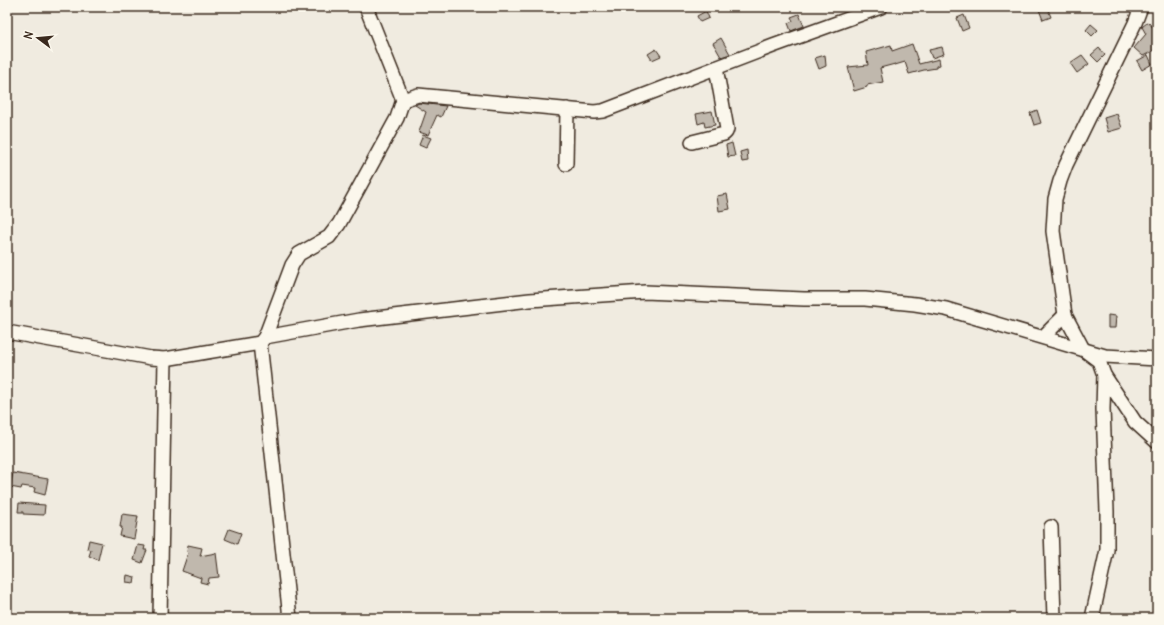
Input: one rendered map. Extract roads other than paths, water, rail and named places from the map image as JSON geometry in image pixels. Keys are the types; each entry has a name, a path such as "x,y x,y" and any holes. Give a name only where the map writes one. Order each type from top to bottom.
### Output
{"street":[{"path":"290,618 263,340 292,265 298,254 329,237 339,224 397,118 403,100 366,7"},
{"path":"403,100 418,95 594,112 603,111 773,46 881,7"},
{"path":"1142,7 1066,165 1055,199 1053,231 1065,315 1084,349 1099,361 1104,375 1135,422 1146,434 1157,442"},
{"path":"692,142 724,134 727,129 716,68"},
{"path":"566,164 567,109"},
{"path":"7,332 151,358 165,359 358,320 530,300 645,292 804,299 865,299 915,304 946,309 1105,356 1157,359"},
{"path":"1043,337 1065,315"},
{"path":"160,618 165,359"},
{"path":"1092,618 1107,550 1107,503 1103,409 1104,375"},
{"path":"1051,527 1054,618"}]}
